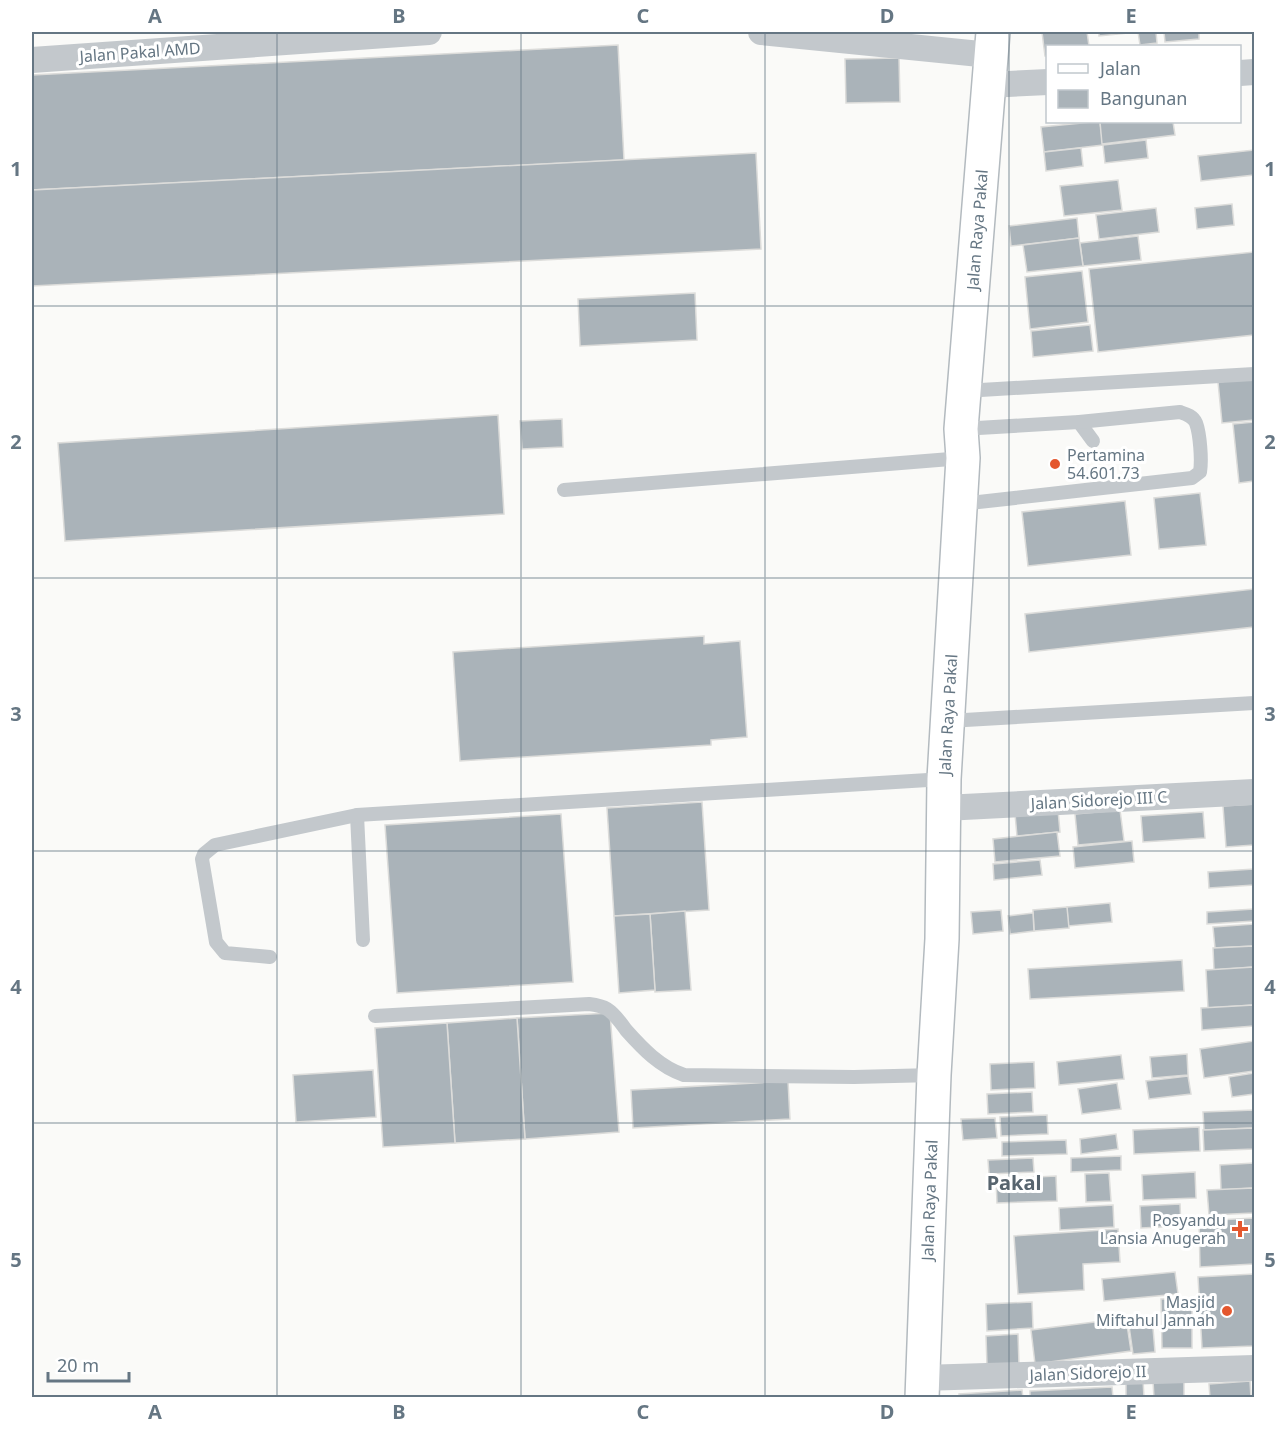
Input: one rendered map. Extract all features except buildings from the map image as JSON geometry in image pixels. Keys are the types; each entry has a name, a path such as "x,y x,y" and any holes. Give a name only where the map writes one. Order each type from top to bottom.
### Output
{"main road":[{"name":"Jalan Raya Pakal","path":"922,1388 920,1075 942,939 936,789 948,721 961,504 964,391 990,57"}],"street":[{"name":"Jalan Pakal AMD","path":"32,60 429,32"},
{"path":"761,32 990,57 1046,82"},
{"name":"Jalan Sidorejo III C","path":"936,789 1254,792"},
{"name":"Jalan Sidorejo II","path":"922,1388 1254,1368"}],"lane":[{"path":"964,391 1254,374"},
{"path":"564,490 962,444 1079,422 1180,412 1190,416 1196,423 1201,462 1200,472 1191,478 961,504"},
{"path":"1079,422 1093,441"},
{"path":"1081,490 1096,477"},
{"path":"948,721 1254,703"},
{"path":"270,957 225,953 219,949 213,931 202,859 204,854 215,845 357,815 865,786 936,789"},
{"path":"357,815 363,940"},
{"path":"375,1016 589,1004 609,1010 657,1061 669,1070 684,1075 863,1077 920,1075"}],"place":[{"name":"Pertamina 54.601.73","path":"1055,464"},
{"name":"Posyandu Lansia Anugerah","path":"1240,1229"},
{"name":"Masjid Miftahul Jannah","path":"1227,1311"}],"district":[{"name":"Pakal","path":"1014,1182"}]}
